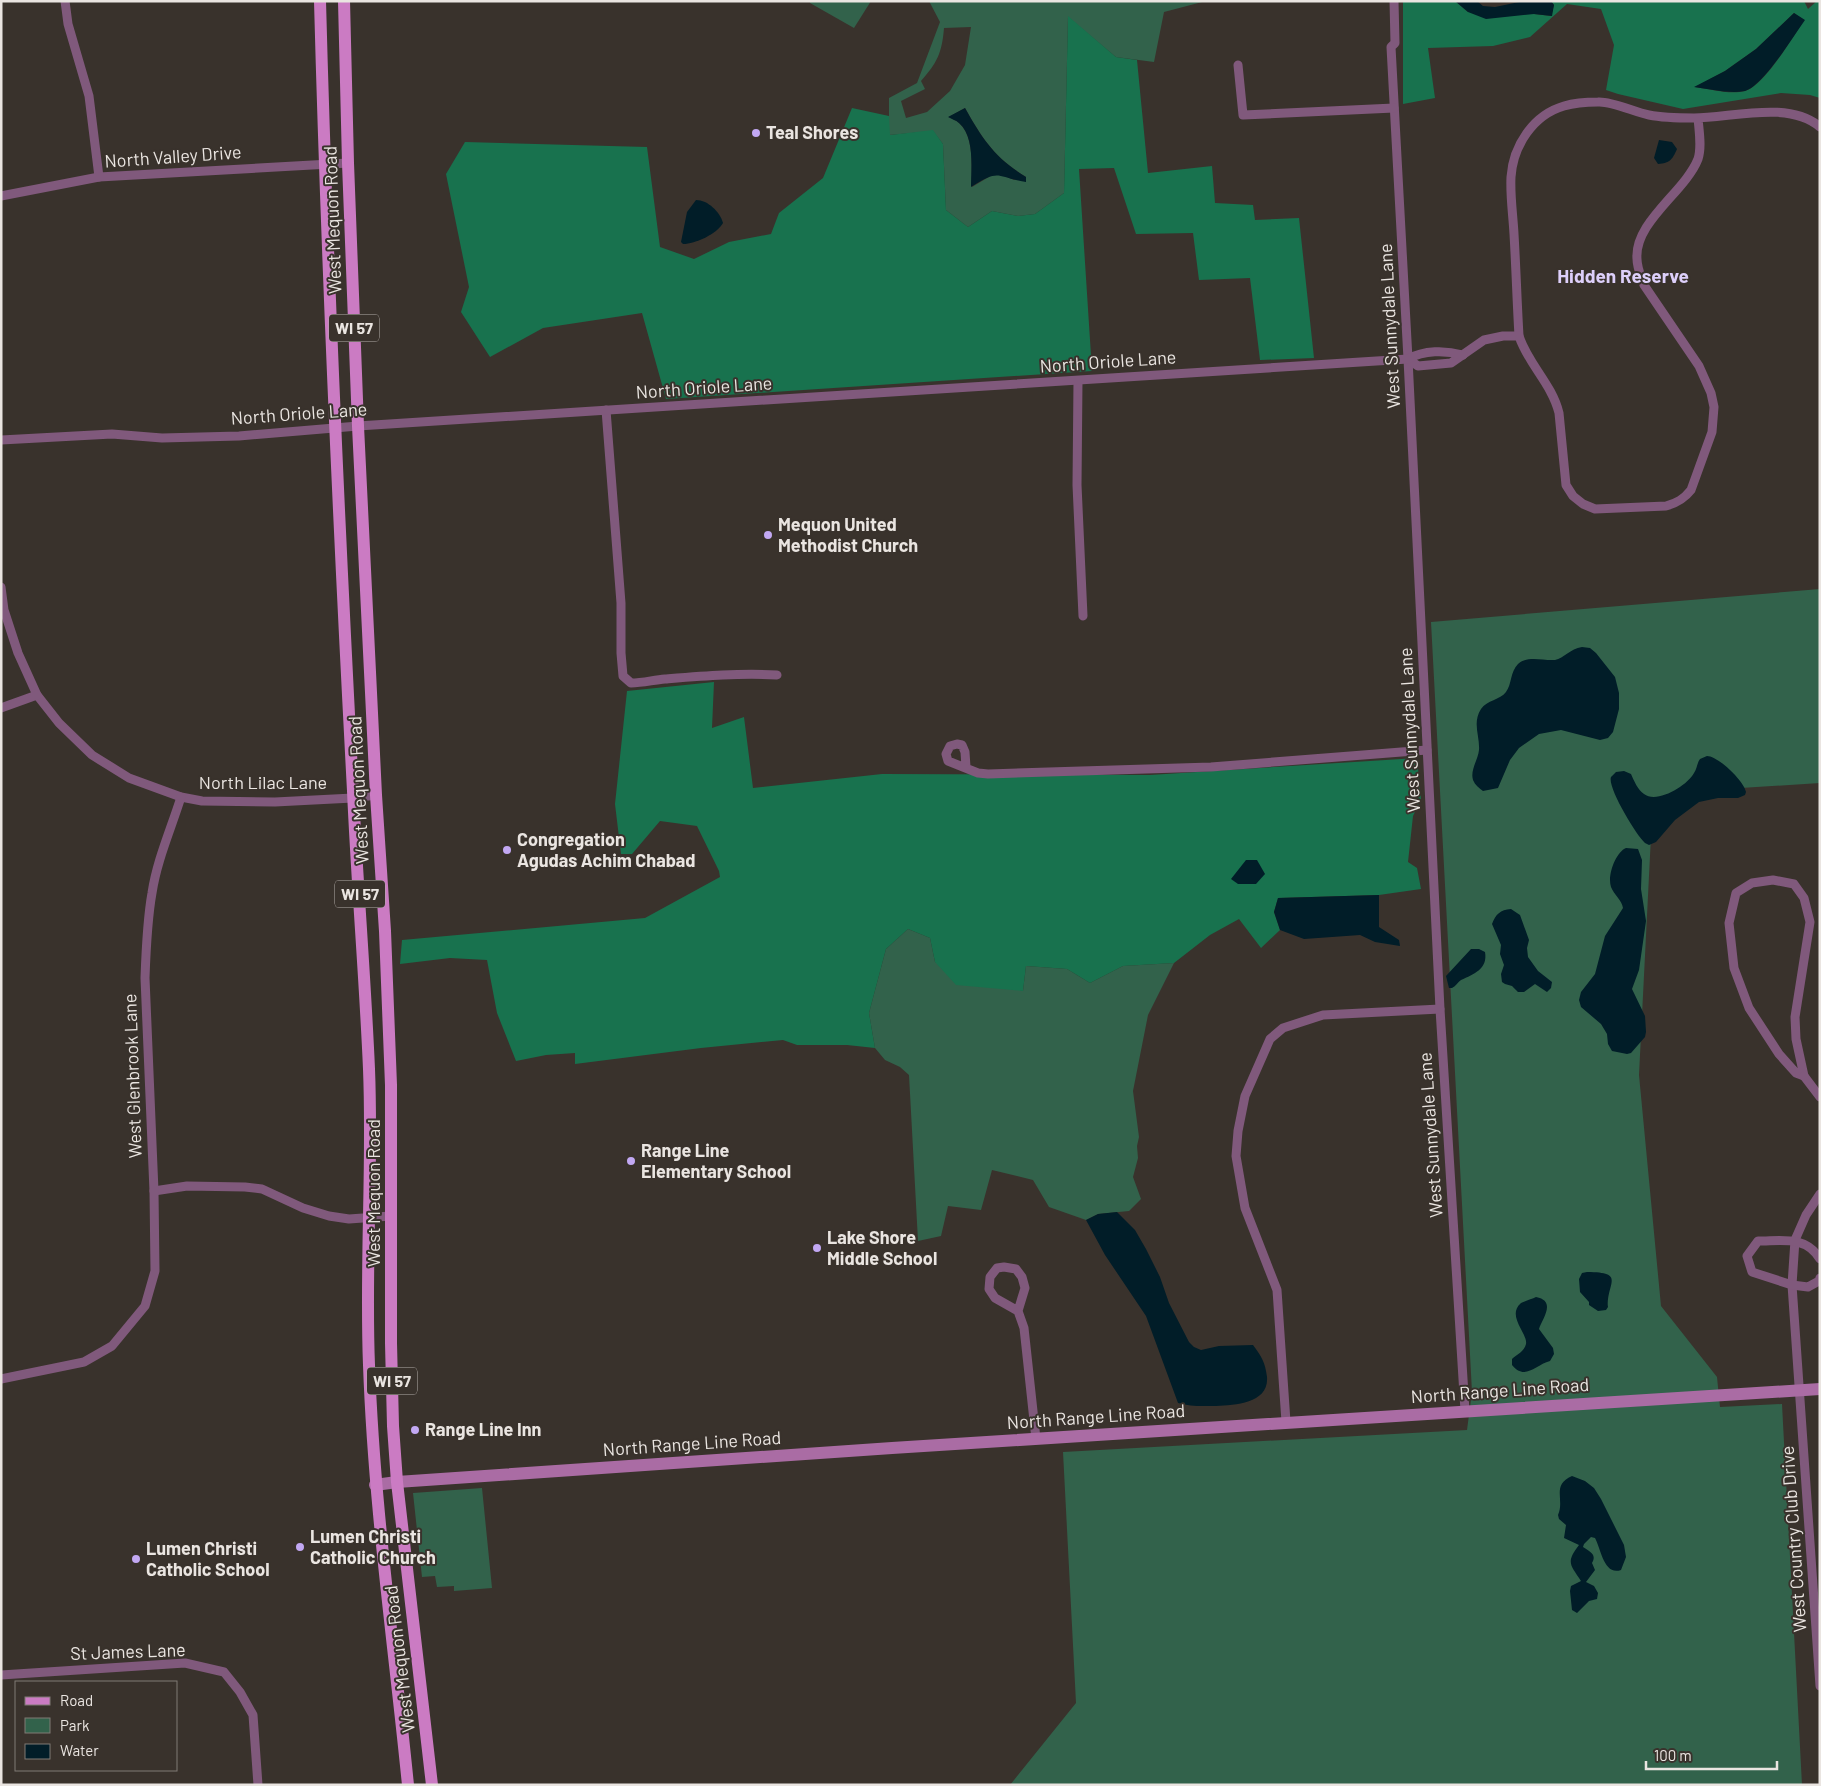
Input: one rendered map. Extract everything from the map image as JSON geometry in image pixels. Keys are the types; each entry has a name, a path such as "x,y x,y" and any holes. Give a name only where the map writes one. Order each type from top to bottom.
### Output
{"main road":[{"name":"West Mequon Road","path":"320,1 324,164 335,428 353,798 370,1074 368,1358 375,1485 408,1785"},
{"name":"West Mequon Road","path":"344,1 358,426 390,1058 393,1426 397,1482 432,1785"}],"street":[{"path":"65,1 68,24 89,96 99,177"},
{"name":"West Sunnydale Lane","path":"1394,1 1395,43 1391,48 1394,108 1440,1009 1465,1411"},
{"path":"1238,65 1243,115 1394,108"},
{"path":"1698,118 1700,148 1698,159 1688,175 1647,226 1638,244 1637,258 1644,284 1698,366 1711,393 1714,407 1712,432 1691,490 1686,497 1676,503 1666,506 1602,509 1583,504 1573,496 1566,485 1559,413 1556,401 1524,350 1519,336 1511,177 1516,151 1533,125 1544,116 1564,106 1601,102 1647,115 1663,117 1698,118 1773,112 1800,117 1820,127"},
{"name":"North Valley Drive","path":"1,196 99,177 348,163"},
{"name":"North Oriole Lane","path":"1,440 98,434 162,438 238,436 358,426 1408,359 1418,353 1450,351 1463,354 1484,340 1503,336 1519,336"},
{"path":"1078,380 1078,485 1083,616"},
{"path":"606,410 620,585 620,653 623,676 631,683 742,673 777,675"},
{"name":"North Lilac Lane","path":"1,586 4,610 18,653 37,695 59,723 92,755 129,778 181,797 202,801 275,802 376,795"},
{"path":"1,708 37,695"},
{"path":"966,767 978,773 988,774 1211,767 1427,750"},
{"name":"West Glenbrook Lane","path":"1,1379 84,1362 112,1346 145,1306 155,1272 154,1191 145,978 146,949 151,894 181,797"},
{"path":"1804,1076 1796,1073 1779,1054 1749,1008 1734,968 1729,923 1736,893 1752,883 1773,880 1794,884 1804,898 1810,922 1795,1016 1796,1039 1804,1076 1820,1097"},
{"path":"1286,1422 1277,1290 1245,1208 1236,1156 1238,1131 1245,1096 1270,1039 1283,1028 1323,1015 1440,1009"},
{"path":"154,1191 187,1186 246,1187 262,1189 304,1208 329,1216 349,1219 391,1216"},
{"name":"West Country Club Drive","path":"1820,1194 1806,1215 1795,1240 1792,1285 1820,1686"},
{"path":"1820,1259 1814,1250 1795,1240 1758,1241 1747,1256 1752,1272 1792,1285 1808,1287 1819,1281 1820,1278"},
{"path":"1018,1311 995,1298 989,1289 990,1277 997,1268 1016,1269 1022,1277 1025,1288 1018,1311 1024,1328 1036,1439"},
{"name":"North Range Line Road","path":"375,1485 1286,1422 1820,1389"},
{"name":"St James Lane","path":"1,1675 185,1662 224,1672 240,1692 253,1716 258,1785"}],"green space":[{"path":"810,1 871,1 854,28 810,3"},
{"path":"929,1 1206,1 1164,12 1154,62 1116,57 1068,17 1064,193 1035,214 1018,216 992,211 968,227 946,210 943,144 933,131 889,135 889,98 917,83 940,22","holes":["971,27 965,65 950,91 927,112 906,118 901,101 925,89 921,81 938,57 944,28","965,108 978,130 998,155 1026,177 1014,180 1001,174 992,175 972,187 971,153 968,136 959,123 949,117"]},
{"path":"1403,1 1455,1 1468,12 1551,16 1554,5 1551,1 1804,1 1808,9 1817,1 1820,1 1820,98 1810,95 1781,93 1683,109 1606,90 1614,45 1601,9 1567,4 1530,37 1493,46 1428,48 1435,98 1403,104","holes":["1794,13 1804,20 1778,60 1753,87 1739,92 1695,87 1725,71 1756,49"]},
{"path":"1068,16 1116,57 1137,60 1148,173 1212,166 1215,203 1253,205 1255,220 1299,218 1314,358 1260,360 1250,278 1199,280 1193,233 1136,234 1114,168 1079,169 1092,371 666,399 642,313 543,328 490,357 461,312 469,287 446,174 465,142 647,147 660,247 694,259 729,242 771,234 779,213 823,178 852,108 889,116 890,135 933,130 943,144 946,210 968,227 992,211 1018,216 1035,214 1064,193"},
{"path":"1820,589 1820,783 1709,790 1651,836 1639,1075 1661,1306 1717,1377 1720,1407 1782,1404 1802,1785 1010,1785 1076,1703 1063,1452 1467,1430 1472,1392 1431,622"},
{"path":"714,682 712,728 744,717 753,788 882,774 1150,775 1417,758 1421,799 1413,816 1408,862 1417,868 1421,889 1379,895 1278,898 1274,912 1280,930 1261,948 1239,919 1210,935 1174,963 1123,966 1090,983 1067,969 1026,966 1023,991 956,985 935,962 930,938 908,929 886,949 869,1013 875,1048 847,1045 797,1045 783,1040 575,1064 575,1053 546,1055 516,1061 497,1013 487,960 450,958 400,964 402,940 645,918 720,877 719,871 697,826 660,821 632,854 621,854 615,804 627,691"},
{"path":"908,929 930,938 935,962 1023,991 1026,966 1067,969 1090,983 1123,966 1174,963 1148,1015 1133,1091 1139,1137 1137,1146 1138,1158 1133,1177 1141,1199 1129,1211 1098,1214 1086,1220 1049,1207 1033,1180 992,1170 981,1210 948,1206 941,1236 918,1241 909,1075 900,1067 885,1060 875,1048 869,1013 886,949"},
{"path":"482,1488 492,1588 454,1591 454,1586 437,1587 435,1576 422,1577 413,1493"}],"water":[{"path":"1455,1 1477,1 1483,6 1495,7 1524,1 1551,1 1554,5 1552,16 1534,14 1486,19 1468,12"},
{"path":"1794,13 1805,20 1769,71 1752,87 1745,91 1733,92 1694,87 1725,71 1756,49"},
{"path":"965,108 991,147 1006,163 1026,177 1026,182 1003,176 993,176 971,187 971,153 968,136 959,123 948,117"},
{"path":"1659,140 1672,142 1677,149 1670,160 1658,164 1654,158"},
{"path":"696,200 705,202 713,207 723,223 716,231 705,238 683,244 681,242 687,212"},
{"path":"1582,647 1590,648 1596,653 1615,677 1619,693 1619,709 1613,732 1608,738 1600,740 1561,730 1539,734 1519,748 1510,760 1498,788 1483,791 1475,783 1472,776 1479,750 1477,719 1481,709 1506,692 1515,667 1522,661 1531,659 1555,660"},
{"path":"1707,756 1724,764 1736,776 1744,787 1745,795 1738,798 1718,798 1699,802 1675,820 1656,842 1649,845 1645,843 1629,821 1618,800 1613,790 1611,777 1616,772 1624,771 1631,774 1638,788 1644,794 1656,797 1679,788 1690,778 1700,759"},
{"path":"1626,848 1638,849 1642,860 1641,889 1646,921 1639,970 1632,989 1645,1016 1646,1032 1645,1037 1631,1053 1627,1054 1612,1051 1608,1044 1607,1034 1601,1024 1581,1007 1579,1000 1581,992 1595,974 1605,936 1623,908 1611,887 1610,876 1616,859 1622,850"},
{"path":"1246,860 1257,860 1265,874 1256,884 1238,884 1231,879"},
{"path":"1379,895 1379,927 1399,940 1400,946 1375,942 1360,935 1304,939 1280,930 1274,912 1278,898"},
{"path":"1511,909 1520,915 1529,940 1527,948 1528,957 1538,971 1552,982 1551,988 1547,992 1535,984 1524,992 1518,992 1512,986 1502,982 1501,974 1504,965 1500,954 1501,945 1492,924 1499,913"},
{"path":"1471,949 1479,949 1485,952 1482,967 1452,988 1449,988 1446,976"},
{"path":"1117,1212 1135,1230 1146,1249 1160,1277 1169,1303 1189,1342 1194,1347 1201,1350 1219,1346 1253,1345 1263,1360 1267,1377 1263,1392 1257,1397 1250,1401 1224,1406 1197,1406 1178,1403 1146,1316 1105,1255 1086,1220 1098,1214"},
{"path":"1582,1273 1607,1274 1611,1277 1612,1281 1606,1310 1598,1311 1589,1305 1589,1302 1580,1292 1579,1279"},
{"path":"1536,1297 1546,1302 1546,1311 1539,1329 1553,1348 1554,1354 1550,1361 1526,1372 1521,1372 1512,1365 1512,1359 1522,1351 1526,1344 1517,1319 1517,1308 1521,1303"},
{"path":"1572,1476 1585,1481 1594,1488 1624,1545 1626,1557 1621,1570 1615,1571 1607,1565 1595,1538 1591,1537 1584,1544 1583,1547 1594,1557 1592,1563 1595,1570 1586,1582 1594,1586 1598,1593 1597,1599 1589,1601 1577,1613 1572,1610 1570,1591 1571,1586 1581,1581 1571,1564 1572,1556 1579,1545 1564,1538 1566,1525 1559,1519 1558,1515 1560,1509 1560,1488"}],"place":[{"name":"Teal Shores","path":"756,133"},
{"name":"Mequon United Methodist Church","path":"768,535"},
{"name":"Congregation Agudas Achim Chabad","path":"507,850"},
{"name":"Range Line Elementary School","path":"631,1161"},
{"name":"Lake Shore Middle School","path":"817,1248"},
{"name":"Range Line Inn","path":"415,1430"},
{"name":"Lumen Christi Catholic Church","path":"300,1547"},
{"name":"Lumen Christi Catholic School","path":"136,1559"}],"district":[{"name":"Hidden Reserve","path":"1623,276"}]}
